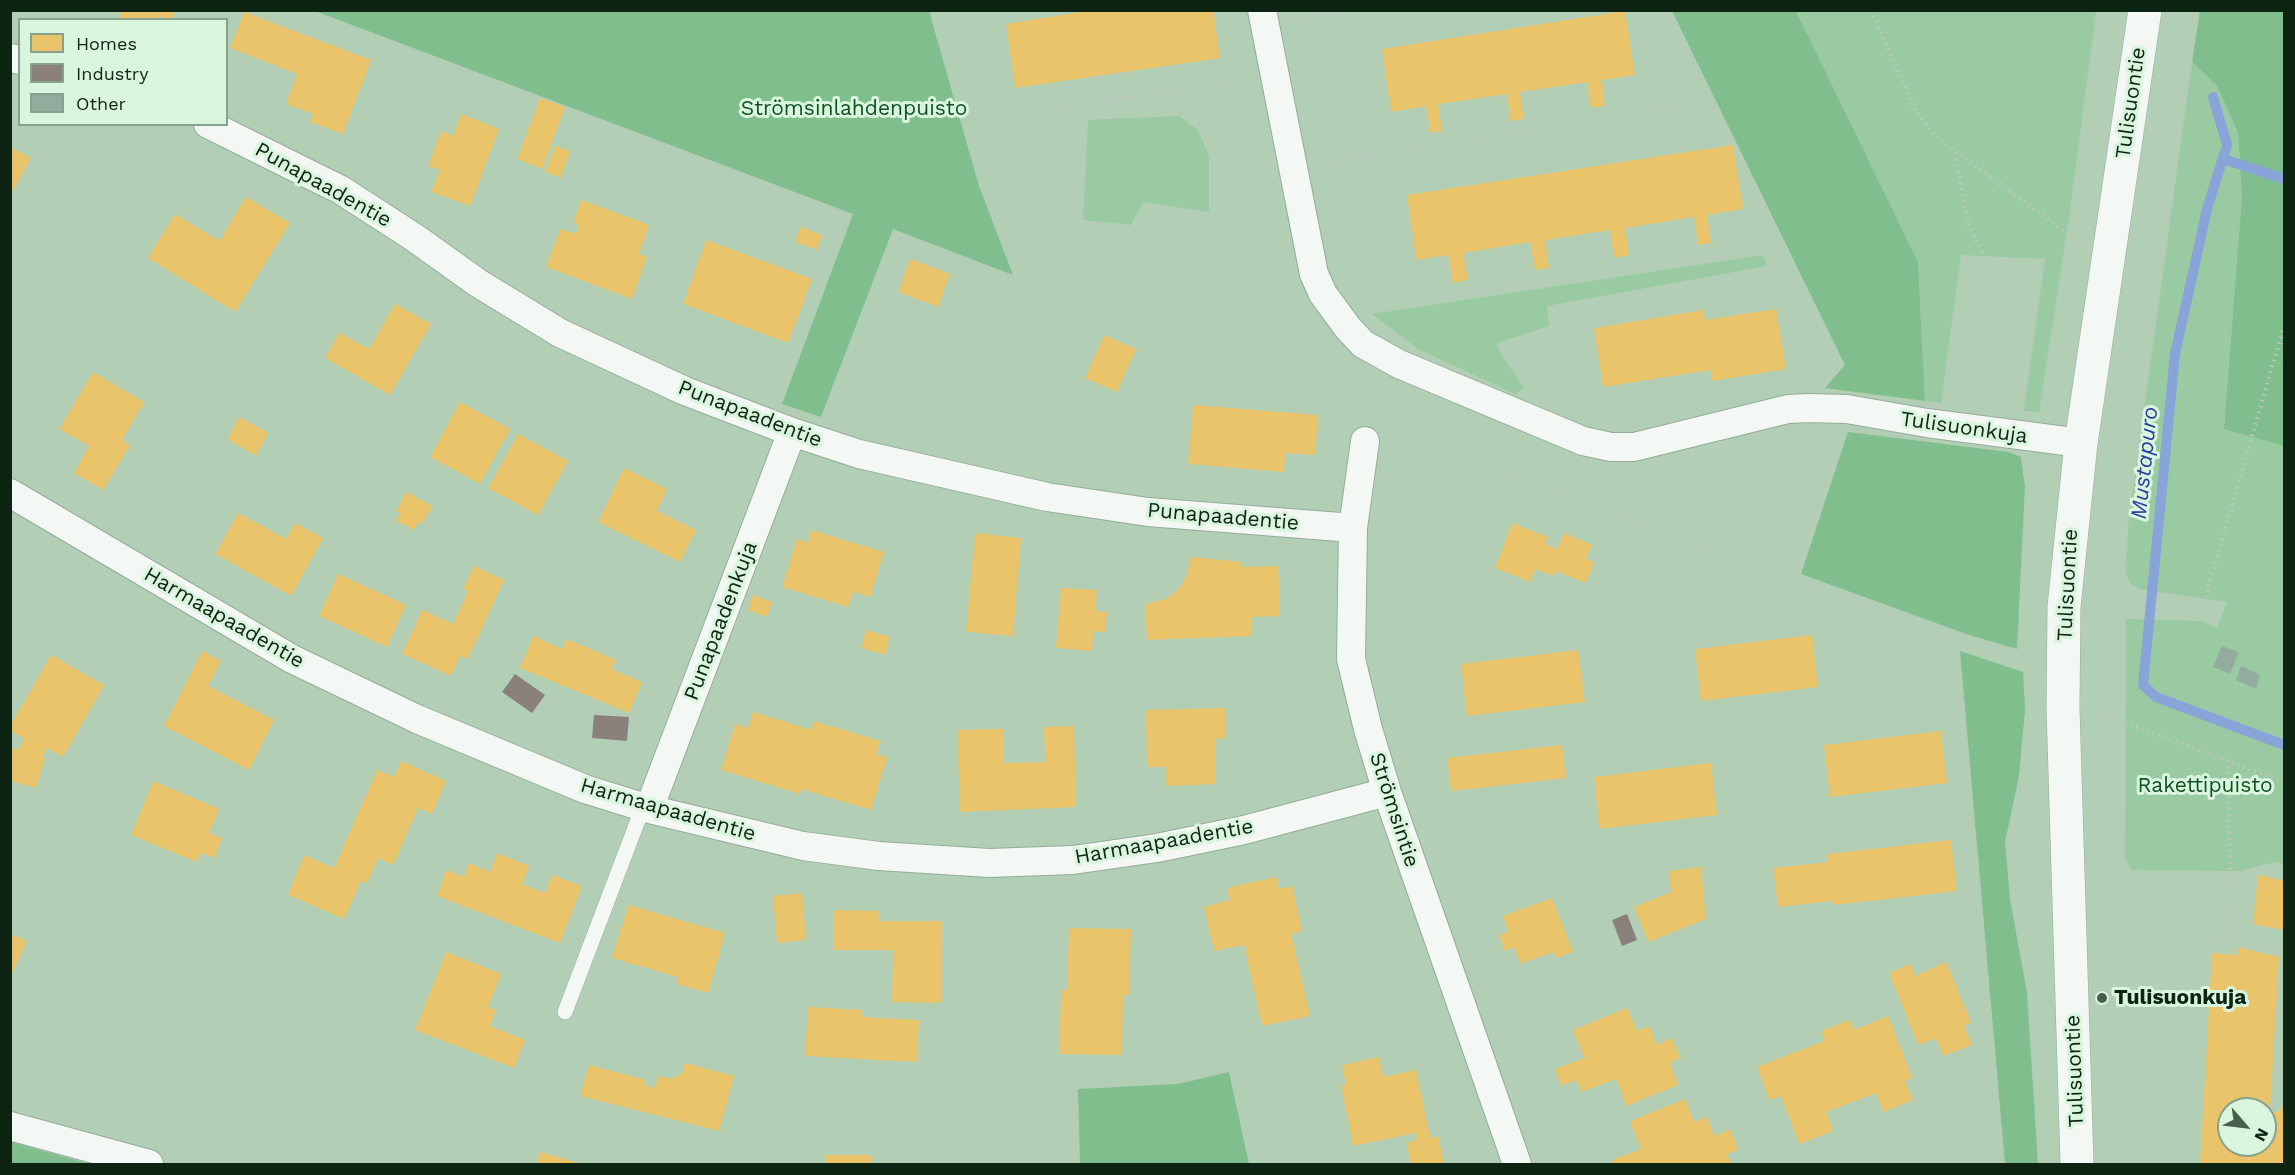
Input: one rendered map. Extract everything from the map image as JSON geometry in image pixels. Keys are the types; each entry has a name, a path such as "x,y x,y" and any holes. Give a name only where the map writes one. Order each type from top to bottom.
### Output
{"main road":[{"name":"Tulisuontie","path":"2078,1164 2063,697 2064,607 2081,443 2145,10"}],"street":[{"name":"Tulisuonkuja","path":"1263,18 1314,274 1335,313 1363,344 1399,364 1583,441 1611,447 1634,447 1788,409 1847,409 1927,423 2081,443"},
{"name":"Punapaadentie","path":"212,126 341,190 415,238 478,283 560,333 685,391 792,432 859,454 1047,497 1148,512 1353,528"},
{"name":"Punapaadenkuja","path":"646,808 792,432"},
{"name":"Strömsintie","path":"1365,441 1353,528 1351,659 1368,729 1387,792 1517,1164"},
{"name":"Harmaapaadentie","path":"10,493 292,659 417,719 525,766 585,789 646,808 803,846 879,856 990,862 1073,860 1157,848 1244,830 1387,792"},
{"path":"10,1126 149,1164"}],"lane":[{"path":"565,1012 646,808"}],"path":[{"path":"1263,18 1355,10"},
{"path":"1871,10 1914,108 1935,136 2077,241"},
{"path":"1039,112 1275,75"},
{"path":"1293,168 1679,107"},
{"path":"1955,152 1968,223 1984,256"},
{"path":"1335,313 1758,251"},
{"path":"2202,609 2284,326"},
{"path":"1365,441 1407,438 1962,642 2029,662"},
{"path":"2108,716 2284,782"},
{"path":"2228,760 2231,941"},
{"path":"2175,940 2231,941 2284,953"},
{"path":"2275,1012 2284,1013"},
{"path":"2275,1097 2275,1069 2284,1066"}],"green space":[{"name":"Strömsinlahdenpuisto","path":"315,11 929,11 979,186 1013,275 893,229 821,417 782,404 853,214"},
{"path":"1672,11 1796,11 1918,262 1925,401 1825,388 1845,365"},
{"path":"1796,11 2096,11 2070,211 2039,412 2024,411 2045,259 1961,255 1941,403 1925,401 1918,262"},
{"path":"2200,11 2284,11 2284,446 2224,429 2242,196 2238,132 2217,86 2192,62"},
{"name":"Rakettipuisto","path":"2192,62 2217,86 2238,132 2242,196 2224,429 2284,446 2284,864 2276,862 2239,871 2132,870 2125,859 2126,619 2202,621 2217,628 2227,602 2139,589 2130,583 2126,575 2128,527"},
{"path":"1179,116 1198,130 1209,156 1209,212 1143,202 1131,225 1083,220 1088,120"},
{"path":"1763,255 1767,266 1547,306 1549,326 1497,343 1501,354 1524,388 1515,394 1418,349 1372,314"},
{"path":"1848,432 2009,452 2021,457 2025,487 2017,649 1969,635 1801,574"},
{"path":"1960,651 2023,672 2025,710 2019,776 2005,842 2010,899 2027,993 2038,1164 2005,1164"},
{"path":"1229,1072 1249,1164 1080,1164 1078,1089 1178,1084"},
{"path":"11,1142 89,1164 11,1164"}],"building: Homes":[{"path":"121,10 175,10 173,18 159,16 158,18 119,18"},
{"path":"1094,10 1213,10 1220,58 1015,88 1006,24"},
{"path":"1625,11 1635,75 1602,80 1605,106 1591,108 1587,82 1520,92 1524,119 1510,121 1507,94 1438,104 1442,131 1430,133 1426,106 1391,112 1382,49"},
{"path":"244,12 371,60 343,134 310,122 313,114 286,104 297,74 230,48"},
{"path":"540,98 565,107 542,169 517,159"},
{"path":"461,114 499,129 470,206 431,192 440,170 428,166 441,131 453,136"},
{"path":"1733,145 1743,209 1707,215 1711,243 1698,245 1694,217 1625,228 1629,255 1614,258 1610,230 1545,240 1549,268 1535,270 1530,242 1463,253 1468,280 1453,283 1448,255 1416,260 1407,195"},
{"path":"555,146 570,151 561,178 545,172"},
{"path":"10,147 31,158 10,196"},
{"path":"246,197 290,223 235,312 148,258 175,214 219,241"},
{"path":"581,200 649,225 639,254 647,257 632,299 546,267 560,229 576,234 579,225 573,223"},
{"path":"800,227 822,235 817,250 795,242"},
{"path":"706,240 812,279 788,343 683,304"},
{"path":"910,259 950,274 938,307 898,292"},
{"path":"395,304 431,324 390,395 325,358 339,333 369,349"},
{"path":"1776,309 1786,369 1712,381 1710,370 1603,387 1594,328 1704,310 1705,320"},
{"path":"1104,335 1136,349 1117,392 1085,378"},
{"path":"93,372 144,402 122,440 130,445 103,490 74,473 89,446 59,429"},
{"path":"460,402 510,429 480,484 430,457"},
{"path":"1193,405 1318,415 1315,455 1285,453 1284,472 1188,464"},
{"path":"239,417 268,433 256,456 227,439"},
{"path":"518,434 568,461 538,515 488,488"},
{"path":"624,468 667,489 657,511 696,530 680,562 598,522"},
{"path":"406,492 432,506 422,524 418,522 414,530 396,521 400,513 396,511"},
{"path":"238,513 286,539 295,523 323,538 291,596 215,554"},
{"path":"1512,523 1548,537 1545,544 1557,549 1564,533 1592,545 1586,559 1594,562 1586,583 1555,571 1553,576 1535,569 1530,582 1495,568"},
{"path":"811,530 884,552 870,597 853,592 848,607 782,587 797,539 808,543"},
{"path":"975,533 1021,538 1013,636 966,632"},
{"path":"1191,557 1242,562 1242,567 1278,566 1280,616 1251,617 1252,636 1147,640 1145,604 1166,599 1179,589 1187,575"},
{"path":"474,566 504,580 468,659 460,656 451,676 402,654 422,610 453,624 468,591 463,589"},
{"path":"338,574 406,605 387,647 319,616"},
{"path":"1061,588 1097,590 1095,611 1107,612 1105,632 1093,631 1092,651 1056,648"},
{"path":"752,595 772,602 767,617 748,610"},
{"path":"866,630 890,637 885,655 861,648"},
{"path":"1812,635 1818,687 1701,701 1695,649"},
{"path":"533,636 562,649 566,639 616,660 611,669 642,682 629,713 520,668"},
{"path":"1578,650 1585,702 1467,716 1461,664"},
{"path":"202,651 221,661 208,686 274,720 249,770 164,726"},
{"path":"51,655 104,685 63,757 47,748 42,757 45,758 36,788 10,781 10,748 18,750 24,738 10,731 10,726"},
{"path":"1226,708 1226,738 1215,739 1216,784 1166,786 1166,767 1147,767 1146,710"},
{"path":"753,712 811,730 814,721 880,741 876,754 887,757 871,810 801,789 800,794 721,770 735,724 748,728"},
{"path":"1074,726 1076,807 960,812 957,730 1003,729 1004,763 1045,762 1044,727"},
{"path":"1941,731 1947,783 1830,797 1824,745"},
{"path":"1562,745 1566,778 1451,791 1447,758"},
{"path":"401,761 446,781 432,814 418,808 393,865 378,858 367,883 361,881 344,919 288,895 304,855 334,868 377,770 394,777"},
{"path":"1711,763 1717,815 1599,829 1594,777"},
{"path":"153,781 219,809 209,833 222,838 214,858 201,853 196,862 131,835"},
{"path":"1951,840 1957,891 1833,905 1832,901 1778,907 1773,868 1828,862 1827,854"},
{"path":"497,853 529,866 522,884 545,893 552,875 582,886 560,943 437,896 446,870 464,877 469,863 490,872"},
{"path":"1701,867 1706,919 1648,942 1634,907 1671,892 1669,871"},
{"path":"2258,875 2284,881 2284,930 2253,924"},
{"path":"1276,877 1279,889 1292,886 1302,931 1291,934 1310,1016 1262,1026 1244,945 1214,951 1204,907 1230,900 1227,888"},
{"path":"802,893 806,940 777,943 773,896"},
{"path":"1552,898 1573,952 1556,958 1553,952 1520,964 1514,947 1504,951 1499,935 1508,932 1503,916"},
{"path":"628,905 725,933 708,993 676,984 678,977 612,958"},
{"path":"834,910 878,911 879,921 942,921 941,1003 892,1002 893,950 833,950"},
{"path":"1069,928 1131,929 1129,995 1123,995 1122,1055 1059,1054 1061,990 1067,990"},
{"path":"10,934 27,941 10,978"},
{"path":"2237,947 2279,957 2271,1097 2217,1097 2217,1157 2277,1157 2277,1112 2279,1112 2279,1107 2284,1108 2284,1164 2200,1164 2212,953 2237,955"},
{"path":"446,952 501,974 488,1007 496,1010 490,1026 525,1040 514,1068 415,1030"},
{"path":"1946,962 1971,1023 1964,1026 1972,1045 1943,1056 1936,1038 1918,1045 1889,973 1910,964 1915,976"},
{"path":"808,1007 861,1010 861,1017 919,1020 917,1062 805,1056"},
{"path":"1627,1008 1637,1031 1649,1026 1656,1045 1672,1038 1680,1058 1670,1063 1678,1085 1626,1106 1616,1079 1581,1092 1577,1080 1561,1086 1555,1069 1584,1058 1573,1030"},
{"path":"1888,1016 1912,1078 1905,1081 1913,1100 1883,1112 1876,1093 1826,1112 1833,1131 1799,1144 1781,1096 1769,1100 1757,1067 1824,1041 1821,1031 1850,1020 1854,1030"},
{"path":"1379,1057 1383,1077 1416,1070 1430,1138 1438,1136 1444,1164 1411,1164 1406,1143 1417,1140 1415,1133 1353,1146 1341,1086 1346,1085 1342,1065"},
{"path":"685,1063 734,1076 719,1131 580,1096 589,1065 646,1080 644,1085 655,1088 658,1076 672,1079 682,1073"},
{"path":"1685,1099 1694,1122 1707,1117 1714,1136 1730,1129 1738,1150 1727,1154 1732,1164 1614,1164 1612,1160 1641,1149 1630,1121"},
{"path":"540,1152 583,1164 537,1164"},
{"path":"826,1155 872,1155 872,1164 825,1164"}],"building: Industry":[{"path":"515,674 545,695 532,713 502,692"},
{"path":"594,715 629,717 627,741 592,738"},
{"path":"1627,914 1637,940 1622,946 1612,920"}],"building: Other":[{"path":"2222,646 2239,652 2230,674 2213,667"},
{"path":"2241,666 2260,675 2256,689 2236,680"}],"waterway":[{"name":"Mustapuro","path":"2213,97 2227,145 2207,209 2175,354 2143,685 2156,697 2284,745"},
{"path":"2223,159 2284,179"}],"place":[{"name":"Tulisuonkuja","path":"2102,998"}]}
